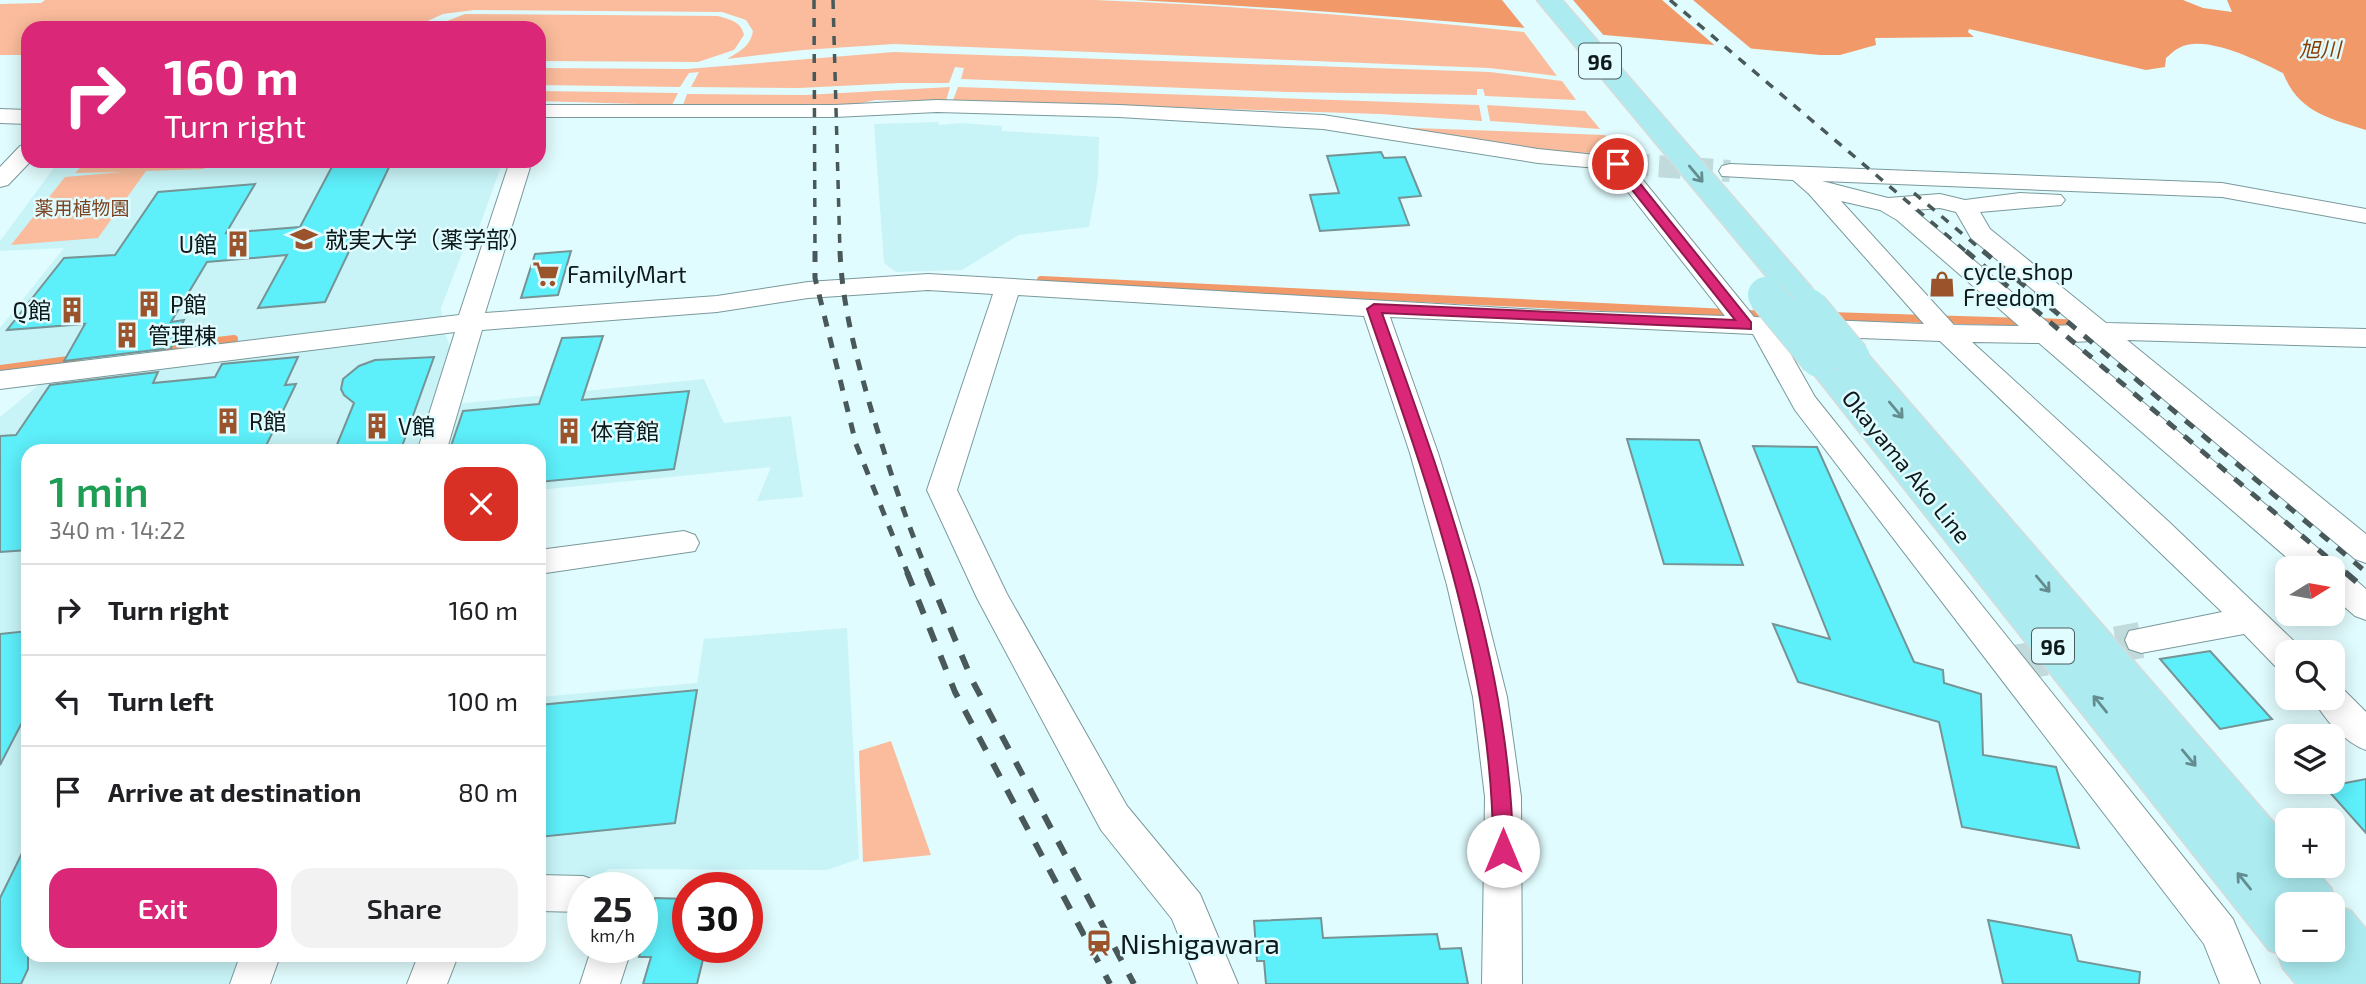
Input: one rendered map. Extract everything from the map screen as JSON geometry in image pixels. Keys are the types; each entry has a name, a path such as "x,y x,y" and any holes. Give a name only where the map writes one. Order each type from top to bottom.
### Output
{"main road":[{"name":"Okayama Ako Line","path":"1525,0 1799,295 1836,358 2275,918"},
{"name":"Okayama Ako Line","path":"1549,0 1638,121 1749,315 1836,358 2302,892"},
{"path":"2345,943 2366,968"},
{"path":"2311,962 2328,984"}],"street":[{"path":"0,103 21,103"},
{"path":"546,111 835,111 937,106 1119,111 1323,122 1538,156 1622,164 1749,315 1805,403 2204,911 2218,932 2240,984"},
{"path":"0,116 21,117"},
{"path":"0,180 21,158"},
{"path":"433,444 519,168"},
{"path":"1730,171 2222,190 2366,216"},
{"path":"1798,173 1817,189 1938,323 2275,644"},
{"path":"1817,189 1888,205 1940,201 1965,206 2020,200 2165,200 2187,188"},
{"path":"2222,190 2262,208 2366,232"},
{"path":"1888,205 1905,215 2306,556"},
{"path":"1965,206 1980,233 2366,551"},
{"path":"0,380 470,322 717,304 808,290 928,282 1374,309 1749,315 2093,326 2121,331 2366,338"},
{"path":"1008,287 942,490 993,598 1114,818 1186,906 1218,984"},
{"path":"1374,309 1424,453 1463,585 1490,697 1503,797 1502,984"},
{"path":"546,561 684,543"},
{"path":"2345,589 2366,607"},
{"path":"2141,640 2250,620"},
{"path":"546,893 567,894"},
{"path":"250,984 258,962"},
{"path":"427,984 436,962"},
{"path":"600,984 607,963"}],"shaded area":[{"path":"938,122 939,125 963,123 1002,126 1002,131 1099,137 1098,178 1089,227 1019,235 962,270 896,272 884,263 874,124"},
{"path":"54,168 500,168 477,233 463,251 441,308 444,331 450,346 418,444 21,444 21,962 240,962 232,984 0,984 0,417 40,384 60,358 0,366 0,328 64,248 0,251 0,241"},
{"path":"704,379 724,423 791,416 803,497 757,501 771,467 546,489 546,444 444,444 456,404"},
{"path":"847,628 859,859 827,870 609,869 605,872 567,872 567,878 546,878 546,696 697,683 704,639"}],"green space":[{"path":"45,0 1149,2 1524,32 1557,76 1489,68 894,44 803,50 727,59 747,45 753,31 746,20 722,12 474,10 443,14 428,21 21,21 21,55 0,55 0,4 41,3"},
{"path":"465,14 717,16 737,24 744,35 734,50 698,62 546,61 546,21 447,21"},
{"path":"894,52 1490,72 1562,81 1576,100 1485,96 1483,89 1477,89 1477,95 1287,92 961,79 964,68 955,67 949,83 799,88 691,87 699,72 689,73 680,87 546,85 546,68 687,69"},
{"path":"950,87 946,101 876,100 846,106 683,105 687,94 805,95"},
{"path":"958,87 1479,105 1482,121 1380,114 953,100"},
{"path":"546,91 678,93 672,105 546,101"},
{"path":"1487,105 1585,111 1600,129 1490,121"},
{"path":"1387,127 1605,135 1614,152 1529,149"},
{"name":"薬用植物園","path":"80,168 205,168 146,171 98,238 11,245 65,177 123,172 75,173"},
{"path":"891,741 931,855 863,862 859,751"}],"water":[{"name":"旭川","path":"1135,0 2183,0 2203,8 2232,12 2227,0 2366,0 2366,130 2317,112 2298,97 2283,73 2231,50 2202,44 2179,48 2166,58 2165,67 2146,70 1969,29 1968,32 1974,37 1875,38 1876,45 1840,55 1820,55 1392,17"}],"pier":[{"path":"1502,0 1573,0 1606,38 1527,31"},
{"path":"1662,0 1693,0 1755,52 1719,49"}],"building":[{"path":"1381,152 1384,158 1405,157 1421,196 1399,198 1409,225 1320,231 1310,195 1339,193 1327,156"},
{"path":"331,168 389,168 325,302 258,308 287,255 207,262 171,322 184,320 171,348 64,361 85,324 7,330 64,258 115,255 158,192 255,184 226,233 300,227"},
{"name":"FamilyMart","path":"571,251 558,295 521,298 535,254"},
{"name":"体育館","path":"603,336 582,400 689,391 674,469 546,481 546,444 452,444 463,411 539,404 562,338"},
{"path":"298,357 285,385 296,384 267,444 21,444 21,550 0,552 0,436 16,435 50,385 158,372 153,383 215,377 222,364"},
{"name":"V館","path":"434,357 403,444 337,444 354,403 341,389 343,379 359,366 375,360"},
{"path":"1627,439 1699,440 1743,565 1664,564"},
{"path":"1753,446 1817,447 1914,662 1943,670 1944,683 1981,694 1983,755 2056,767 2079,848 1962,827 1939,722 1798,682 1773,624 1830,639"},
{"path":"21,632 21,724 0,765 0,634"},
{"path":"2210,651 2272,719 2220,729 2160,659"},
{"path":"697,690 675,823 546,836 546,704"},
{"path":"2366,779 2366,833 2331,794 2345,794 2345,783"},
{"path":"21,855 21,962 28,962 28,969 21,984 0,984 0,898"},
{"path":"658,898 672,899 672,963 702,963 697,984 643,984 649,963 658,963"},
{"path":"1321,918 1323,938 1437,934 1440,949 1461,948 1468,984 1266,984 1264,961 1257,961 1254,921"},
{"path":"1988,920 2071,935 2078,961 2140,972 2139,984 2003,984"}],"waterway":[{"path":"1041,280 1769,315"},
{"path":"1829,316 2025,322"},
{"path":"2039,322 2084,324"},
{"path":"159,348 234,339"},
{"path":"0,369 76,359"}],"tunnel":[{"path":"1627,164 1730,171"},
{"path":"2010,664 2141,640"}],"railway":[{"path":"814,0 815,253"},
{"path":"833,0 840,253"},
{"path":"1670,0 1968,253"},
{"path":"1914,193 1985,253"},
{"path":"840,251 846,308 875,424 928,574"},
{"path":"1966,251 2347,574"},
{"path":"1983,251 2366,572"},
{"path":"815,253 815,278 856,444 908,574"},
{"path":"907,572 955,692 1110,984"},
{"path":"927,572 972,680 1134,984"},
{"path":"2345,572 2366,590"}],"place":[{"name":"就実大学（薬学部）","path":"304,239"},
{"name":"U館","path":"238,244"},
{"name":"FamilyMart","path":"546,274"},
{"name":"cycle shop Freedom","path":"1942,284"},
{"name":"P館","path":"149,304"},
{"name":"Q館","path":"72,310"},
{"name":"管理棟","path":"127,335"},
{"name":"R館","path":"228,421"},
{"name":"V館","path":"377,426"},
{"name":"体育館","path":"569,431"},
{"name":"Nishigawara","path":"1099,943"}],"route":[{"path":"1503,851 1503,797 1490,697 1463,585 1424,453 1374,309 1746,326 1618,164"}]}
